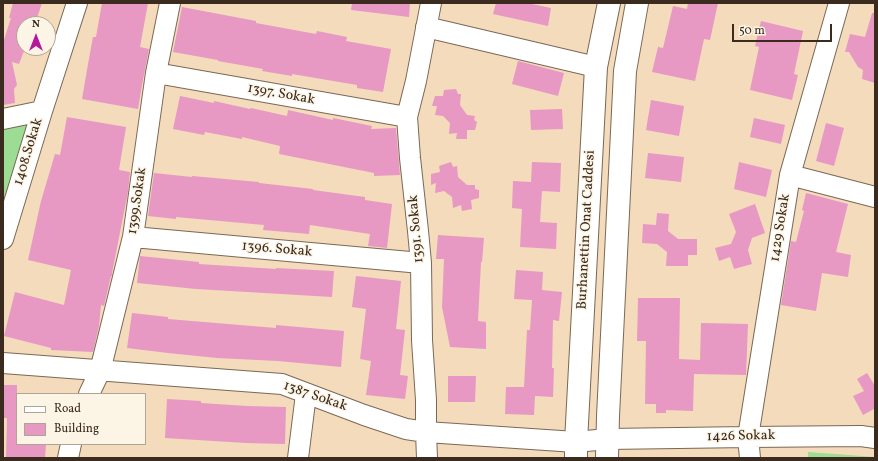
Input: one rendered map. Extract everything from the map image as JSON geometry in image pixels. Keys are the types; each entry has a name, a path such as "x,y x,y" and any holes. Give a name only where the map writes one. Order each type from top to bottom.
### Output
{"main road":[{"name":"Burhanettin Onat Caddesi","path":"576,450 596,67 609,3"},
{"path":"607,449 625,71 637,3"}],"street":[{"name":"1408.Sokak","path":"3,239 77,3"},
{"name":"1399.Sokak","path":"89,393 100,371 133,237 156,73 170,3"},
{"name":"1391. Sokak","path":"427,458 420,263 407,117 416,81 431,3"},
{"name":"1429 Sokak","path":"750,458 748,437 790,175 839,3"},
{"path":"426,27 596,67"},
{"name":"1397. Sokak","path":"156,73 407,117"},
{"path":"3,119 42,111"},
{"path":"790,175 875,197"},
{"name":"1396. Sokak","path":"133,237 420,263"},
{"name":"1387 Sokak","path":"3,363 282,384 306,394 406,429 576,450"},
{"path":"298,458 306,394"},
{"name":"1426 Sokak","path":"576,450 607,449 748,437 861,436 875,438"},
{"path":"68,458 71,445"}],"green space":[{"path":"31,123 3,219 3,129"},
{"path":"808,452 875,457 875,458 808,458"}],"building":[{"path":"13,3 42,3 38,16 16,16 16,56 22,56 19,64 12,62 17,85 14,89 15,103 3,105 3,43 11,18 9,18"},
{"path":"102,3 148,3 140,47 149,49 138,109 82,99 93,37 96,37"},
{"path":"352,3 410,3 409,17 351,10"},
{"path":"496,3 527,3 551,8 548,26 493,14"},
{"path":"688,3 718,3 710,40 704,39 695,81 652,72 658,47 663,48 673,6 687,9"},
{"path":"182,7 316,34 317,31 347,37 346,41 391,49 383,92 357,88 357,85 292,74 292,76 262,71 263,69 173,52"},
{"path":"872,13 875,13 875,83 862,79 863,70 858,67 849,52 845,52 850,34 865,37"},
{"path":"761,21 803,31 794,74 798,75 792,100 750,90 759,47 755,46"},
{"path":"518,61 564,73 558,96 512,84"},
{"path":"456,89 458,94 461,94 460,105 467,115 475,116 474,120 477,122 475,130 467,130 467,139 456,139 457,133 449,134 450,123 443,116 435,115 437,106 432,106 435,96 443,96 444,90"},
{"path":"180,96 214,103 214,101 287,116 288,110 333,120 333,118 372,126 371,129 396,128 400,175 374,176 374,173 279,154 280,146 242,137 242,139 205,132 204,135 173,129"},
{"path":"651,100 684,106 679,136 646,130"},
{"path":"562,109 563,129 531,130 530,110"},
{"path":"67,117 126,127 119,170 130,172 128,192 112,276 104,306 101,305 99,326 93,352 51,350 51,348 4,336 15,292 64,305 71,270 28,260 41,201 55,154 60,155"},
{"path":"754,118 785,125 781,144 750,137"},
{"path":"826,123 844,128 834,166 816,161"},
{"path":"648,153 684,157 681,182 645,178"},
{"path":"451,162 453,167 457,166 458,177 467,185 475,185 475,189 479,190 479,198 471,200 472,209 462,211 461,205 453,208 452,197 444,191 435,193 436,183 431,185 431,174 440,172 439,166"},
{"path":"532,162 561,163 560,192 542,191 540,222 557,223 556,249 520,247 522,209 512,208 513,181 531,182"},
{"path":"739,162 772,170 766,197 734,189"},
{"path":"154,173 259,182 313,189 365,197 365,200 392,204 387,248 368,246 370,234 310,225 309,234 263,230 264,225 148,216"},
{"path":"806,193 848,204 836,252 851,255 848,277 822,273 816,311 781,305 791,241 796,242 804,211 802,210"},
{"path":"755,204 765,233 752,238 748,250 752,264 734,269 730,257 719,261 715,248 731,244 736,232 729,214"},
{"path":"657,213 669,214 668,231 678,239 697,239 697,255 688,255 688,266 666,266 667,252 657,244 642,243 643,224 656,225"},
{"path":"438,235 484,238 481,262 478,321 486,322 486,349 450,347 442,307 444,259 436,259"},
{"path":"140,256 199,262 199,264 334,271 332,297 196,289 137,283"},
{"path":"516,270 543,272 542,290 562,292 559,321 553,320 553,397 535,396 534,415 505,414 506,387 524,387 527,330 530,330 532,300 514,299"},
{"path":"356,276 401,281 396,329 405,330 400,375 408,376 405,399 366,395 371,361 360,359 366,309 352,307"},
{"path":"638,298 680,298 679,359 700,360 701,323 748,324 746,375 694,374 693,411 666,410 666,413 656,413 656,404 645,404 646,341 637,341"},
{"path":"132,313 168,317 168,319 276,328 276,325 344,331 341,367 278,361 217,358 127,348"},
{"path":"867,373 875,386 875,411 874,409 863,415 853,396 864,391 857,379"},
{"path":"448,376 476,376 475,402 448,402"},
{"path":"3,385 17,385 16,445 46,445 45,458 6,458 7,418 3,418"},
{"path":"167,399 201,401 201,403 286,407 285,444 165,438"}]}
